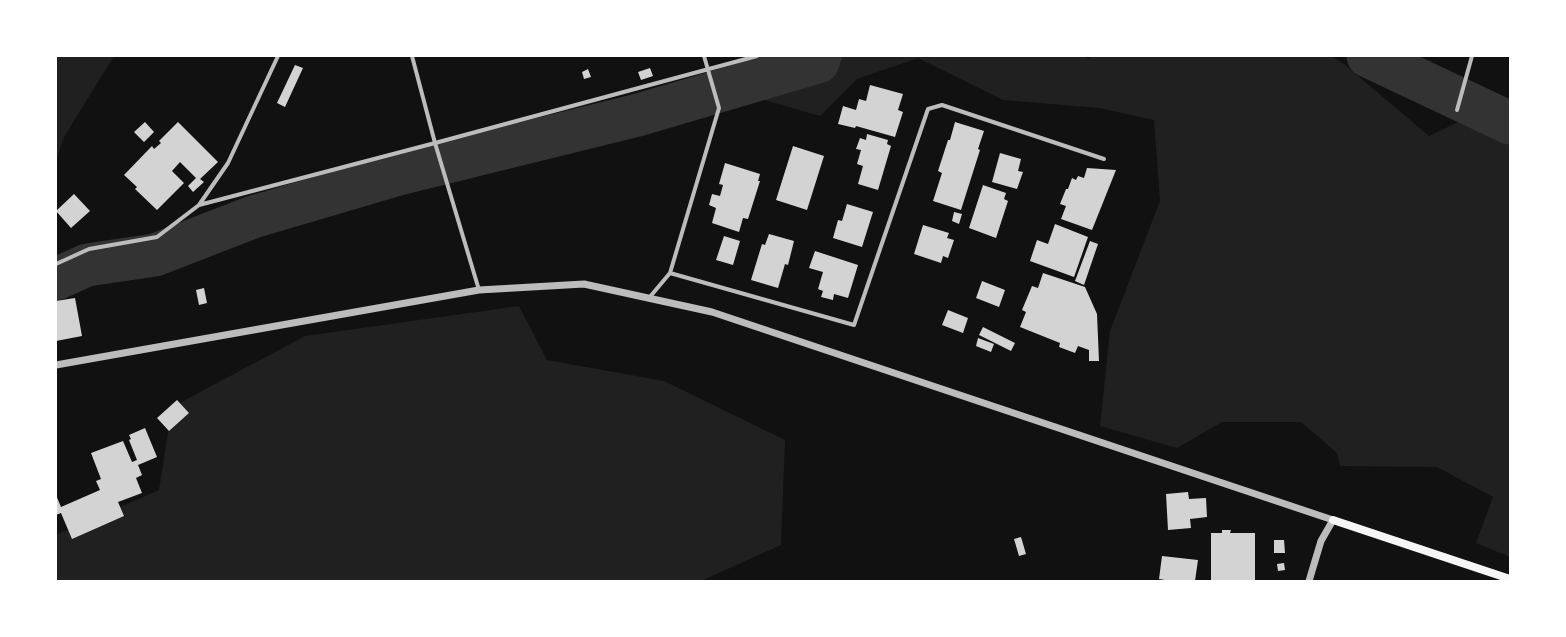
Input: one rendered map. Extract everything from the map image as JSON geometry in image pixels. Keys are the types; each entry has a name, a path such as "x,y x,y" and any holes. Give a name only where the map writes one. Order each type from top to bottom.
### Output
{"main road":[{"path":"1333,520 1510,578"}],"street":[{"path":"56,264 89,249 157,237 199,205 228,163 278,56"},
{"path":"412,56 435,143 479,290"},
{"path":"649,298 670,273 719,108 704,56"},
{"path":"199,205 757,56"},
{"path":"1457,110 1472,56"},
{"path":"670,273 854,325 928,109 942,105 1104,159"},
{"path":"56,365 479,290 584,284 712,312 1333,520 1321,542 1309,581"}],"shaded area":[{"path":"56,56 114,56 64,137 56,161"},
{"path":"797,56 1084,56 1089,59 1090,56 1331,56 1344,64 1429,136 1471,116 1510,136 1510,557 1476,543 1493,497 1437,467 1340,466 1337,453 1301,422 1222,422 1177,448 1100,426 1110,331 1160,201 1154,120 1099,108 1003,100 918,58 857,79 820,116 748,95 743,76"},
{"path":"519,306 547,360 664,381 785,440 781,545 701,581 56,581 56,535 159,490 172,407 305,336"}],"building":[{"path":"295,65 303,68 285,107 277,103"},
{"path":"650,68 653,76 641,80 638,72"},
{"path":"588,69 591,77 584,79 582,72"},
{"path":"870,85 903,94 898,110 903,112 895,137 856,126 855,128 838,124 843,106 856,110 859,99 866,101"},
{"path":"145,122 154,132 144,142 134,132"},
{"path":"178,122 218,162 200,179 204,182 193,192 188,186 196,178 180,162 172,171 184,183 157,210 135,189 137,187 124,175 152,146 154,149 161,143 159,141"},
{"path":"955,122 984,131 978,149 980,150 961,210 933,201 942,173 938,171"},
{"path":"867,134 888,140 887,144 891,146 878,190 858,184 863,166 857,164 861,150 856,149 860,138 866,140"},
{"path":"793,146 824,156 807,210 776,200"},
{"path":"1000,153 1021,159 1018,171 1023,172 1017,189 992,182"},
{"path":"725,163 760,174 758,181 760,181 748,219 743,218 739,232 712,223 716,208 709,205 712,194 720,196 723,185 719,184"},
{"path":"1087,168 1116,170 1092,230 1061,219 1066,206 1060,204 1066,189 1068,189 1072,178 1076,180 1078,176 1084,178"},
{"path":"983,185 1006,193 1004,199 1008,201 996,238 969,228"},
{"path":"74,194 90,211 71,228 56,211"},
{"path":"847,204 873,212 862,247 833,238 838,220 842,221"},
{"path":"954,212 962,214 959,224 952,221"},
{"path":"1055,224 1088,237 1074,277 1030,261 1037,240 1048,244"},
{"path":"923,225 949,233 947,238 954,240 948,258 943,256 941,263 914,254"},
{"path":"769,234 794,241 788,265 785,264 778,288 751,280 762,244 765,245"},
{"path":"724,236 740,241 733,265 716,260"},
{"path":"1090,241 1098,244 1084,285 1075,281"},
{"path":"815,251 858,265 848,298 834,294 833,300 821,297 823,291 818,289 823,272 809,268"},
{"path":"1043,273 1085,287 1097,314 1099,361 1089,361 1089,350 1078,346 1075,353 1059,347 1060,343 1020,327 1026,312 1022,310 1032,286 1038,288"},
{"path":"982,281 1005,290 999,307 976,298"},
{"path":"204,288 207,303 199,305 196,290"},
{"path":"75,298 82,336 56,341 56,301"},
{"path":"948,310 968,318 963,333 942,325"},
{"path":"983,327 1015,343 1011,351 979,335"},
{"path":"978,338 994,344 991,352 976,346"},
{"path":"177,400 189,413 169,431 157,418"},
{"path":"145,428 157,457 138,465 142,475 136,478 142,493 118,502 124,516 72,539 61,513 56,515 56,495 61,507 100,490 96,481 101,479 91,453 123,441 132,462 137,460 129,440 131,439 129,435"},
{"path":"1188,492 1189,499 1206,498 1207,517 1190,519 1191,528 1168,530 1166,494"},
{"path":"1222,530 1231,530 1230,533 1255,533 1255,581 1211,581 1211,533 1222,533"},
{"path":"1021,537 1026,554 1019,556 1014,539"},
{"path":"1274,540 1284,540 1285,553 1274,553"},
{"path":"1162,556 1198,560 1195,581 1165,581 1159,579"},
{"path":"1284,563 1285,570 1278,571 1277,564"}],"waterway":[{"path":"56,279 87,265 155,255 253,217 399,174 638,115 818,62 820,56"},
{"path":"1368,56 1510,123"}]}
